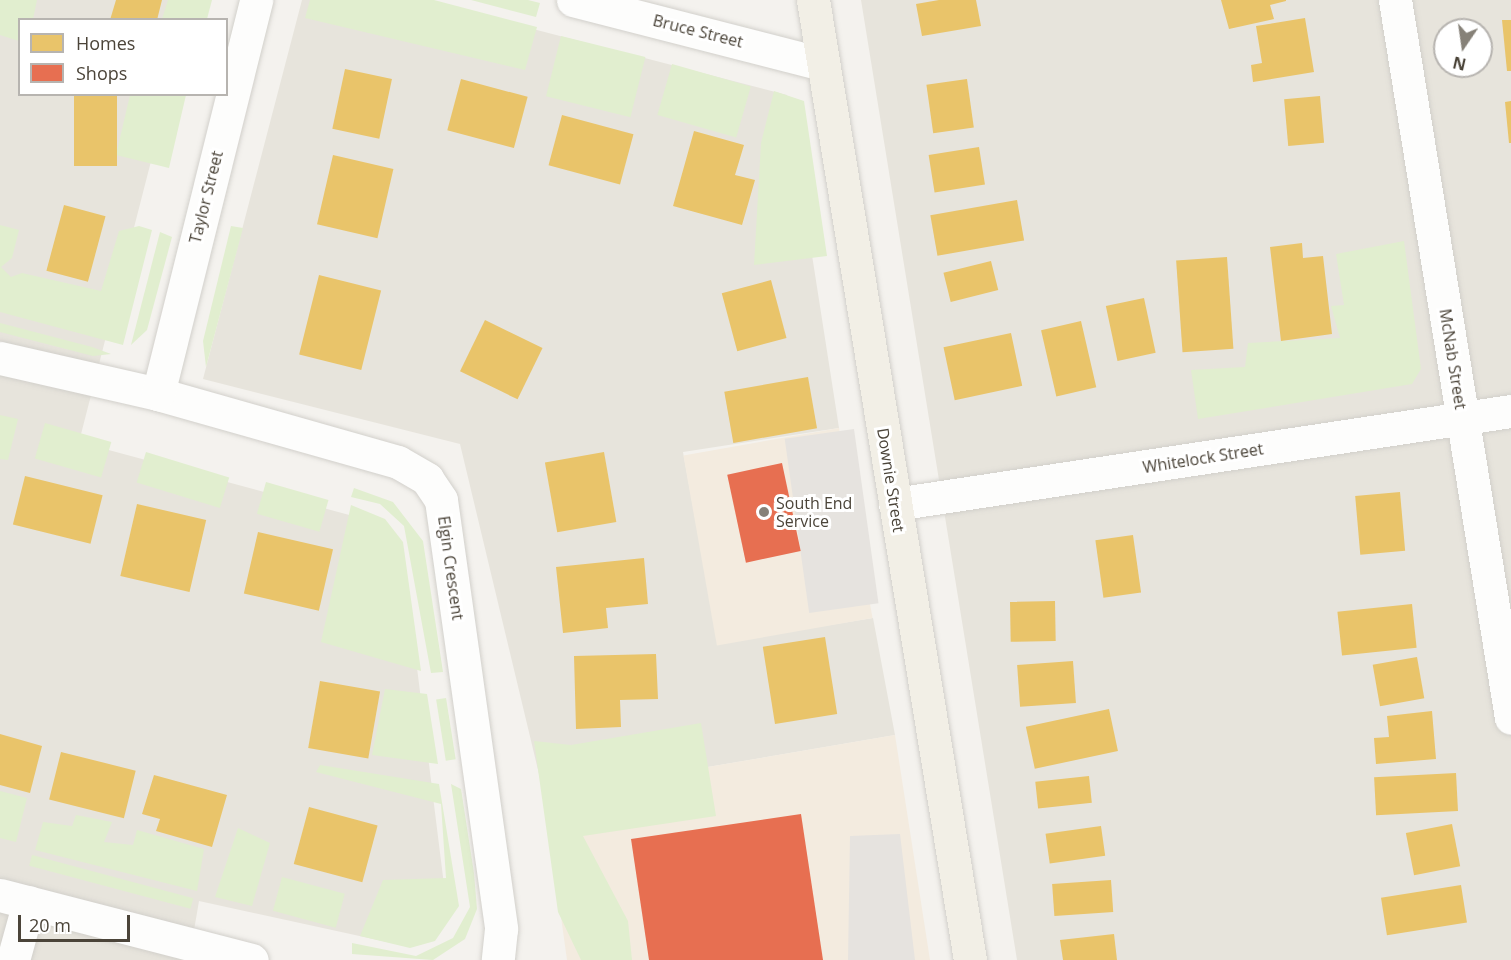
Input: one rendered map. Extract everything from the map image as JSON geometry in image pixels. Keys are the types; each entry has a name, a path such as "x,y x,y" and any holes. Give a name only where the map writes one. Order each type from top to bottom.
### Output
{"main road":[{"name":"Downie Street","path":"813,0 970,960"}],"street":[{"name":"Taylor Street","path":"158,394 256,0"},
{"name":"Bruce Street","path":"573,0 822,64"},
{"name":"McNab Street","path":"1395,0 1511,718"},
{"name":"Elgin Crescent","path":"0,358 158,394 408,465 428,479 441,500 501,929 498,960"},
{"name":"Whitelock Street","path":"895,504 1511,411"},
{"path":"14,960 15,899 252,960"}],"shaded area":[{"path":"0,0 192,0 187,18 18,18 18,96 168,96 79,442 353,516 402,547 447,909 410,947 199,901 189,960 0,960"},
{"path":"302,0 422,0 787,95 839,428 683,452 718,643 873,618 895,735 544,795 460,444 203,379"},
{"path":"861,0 1511,0 1511,960 1017,960"},
{"path":"839,428 873,618 717,646 683,455"},
{"path":"854,429 878,603 809,613 785,439"},
{"path":"895,735 930,960 567,960 544,795"},
{"path":"900,834 915,960 848,960 850,836"}],"green space":[{"path":"0,0 37,0 33,18 18,18 18,41 0,35"},
{"path":"168,0 212,0 207,18 162,18"},
{"path":"310,0 434,0 537,27 525,70 305,18"},
{"path":"471,0 528,0 540,3 536,17"},
{"path":"561,36 645,57 630,117 546,96"},
{"path":"672,64 751,87 736,138 657,115"},
{"path":"774,91 804,101 827,256 754,265 761,143"},
{"path":"130,96 186,96 169,168 116,155"},
{"path":"0,225 19,230 12,258 1,267 11,277 22,273 101,291 119,231 139,226 152,230 123,345 0,312"},
{"path":"231,226 243,228 206,367 203,341"},
{"path":"160,232 172,237 147,330 131,345"},
{"path":"1404,241 1421,369 1412,384 1198,419 1191,370 1245,367 1248,343 1340,338 1331,306 1344,305 1336,254"},
{"path":"0,323 111,354 93,356 0,332"},
{"path":"0,415 18,419 8,460 0,459"},
{"path":"45,423 111,442 101,478 35,459"},
{"path":"146,452 229,477 220,508 137,483"},
{"path":"266,482 328,500 319,532 257,514"},
{"path":"354,488 393,502 423,541 443,672 431,673 404,526 380,504 351,497"},
{"path":"351,505 385,519 403,542 421,671 321,642"},
{"path":"385,689 427,694 438,764 372,755"},
{"path":"446,698 456,759 446,761 436,700"},
{"path":"701,723 716,816 583,836 628,921 632,960 581,960 558,912 534,741 571,745"},
{"path":"320,765 439,784 459,906 435,941 410,948 360,936 383,880 446,878 441,804 316,772"},
{"path":"451,784 461,789 474,873 477,909 465,939 433,960 352,954 352,943 416,956 453,938 470,907"},
{"path":"0,791 27,798 16,842 0,838"},
{"path":"76,815 112,822 104,842 133,845 137,830 204,849 197,891 35,850 43,822 72,826"},
{"path":"238,828 270,843 252,906 215,897"},
{"path":"32,855 193,898 190,909 29,866"},
{"path":"282,877 345,894 336,928 273,911"}],"building: Homes":[{"path":"116,0 162,0 158,18 111,18"},
{"path":"939,0 976,0 981,26 922,36 916,4"},
{"path":"1221,0 1286,1 1270,5 1274,19 1229,29"},
{"path":"1305,18 1314,72 1253,82 1251,65 1262,63 1256,26"},
{"path":"1502,20 1511,20 1511,71 1507,71"},
{"path":"345,69 392,79 379,139 332,129"},
{"path":"461,79 528,97 514,148 447,130"},
{"path":"967,79 974,128 933,133 926,85"},
{"path":"74,96 117,96 117,166 74,166"},
{"path":"1320,96 1324,143 1288,146 1284,99"},
{"path":"1511,101 1511,143 1509,143 1505,102"},
{"path":"562,115 633,134 620,184 549,165"},
{"path":"694,131 744,145 735,175 755,180 742,225 673,206"},
{"path":"979,147 985,185 935,193 929,155"},
{"path":"333,155 393,169 377,238 317,224"},
{"path":"1017,200 1024,240 937,256 930,215"},
{"path":"64,205 106,216 88,282 46,271"},
{"path":"1302,243 1303,258 1323,256 1332,334 1281,341 1270,247"},
{"path":"1227,257 1233,349 1183,352 1176,261"},
{"path":"991,261 998,290 951,302 943,273"},
{"path":"319,275 381,290 361,370 299,355"},
{"path":"771,280 787,338 737,351 722,293"},
{"path":"1144,298 1156,353 1117,361 1106,306"},
{"path":"485,320 543,348 518,399 460,371"},
{"path":"1081,321 1096,387 1056,396 1041,330"},
{"path":"1011,333 1022,386 955,400 944,347"},
{"path":"808,377 817,428 733,443 724,392"},
{"path":"604,452 616,522 557,532 545,462"},
{"path":"25,476 103,495 91,544 13,525"},
{"path":"1400,492 1405,551 1360,555 1355,496"},
{"path":"137,504 206,520 190,592 120,576"},
{"path":"258,532 333,549 319,611 244,593"},
{"path":"1133,535 1141,592 1103,598 1095,540"},
{"path":"644,558 648,604 606,608 608,628 563,633 556,567"},
{"path":"1055,601 1056,641 1011,642 1010,602"},
{"path":"1412,604 1417,648 1342,656 1337,612"},
{"path":"825,637 837,714 775,724 763,647"},
{"path":"656,654 658,699 620,700 621,727 576,729 574,656"},
{"path":"1417,657 1424,698 1380,706 1373,665"},
{"path":"1073,661 1076,703 1020,707 1017,665"},
{"path":"320,681 380,692 368,759 308,748"},
{"path":"1109,709 1118,751 1035,769 1026,727"},
{"path":"1432,711 1436,759 1376,764 1374,738 1389,737 1387,716"},
{"path":"0,734 42,746 30,793 0,785"},
{"path":"61,752 136,771 124,818 49,800"},
{"path":"1456,773 1458,811 1376,815 1374,777"},
{"path":"154,775 227,795 212,847 156,831 160,819 142,814"},
{"path":"1089,776 1092,803 1038,808 1035,782"},
{"path":"309,807 378,825 362,882 294,864"},
{"path":"1452,824 1460,866 1414,875 1406,833"},
{"path":"1101,826 1105,856 1050,864 1046,834"},
{"path":"1111,880 1113,912 1054,916 1052,884"},
{"path":"1461,885 1467,923 1387,935 1381,898"},
{"path":"1114,934 1117,960 1063,960 1060,940"}],"building: Shops":[{"name":"South End Service","path":"782,463 801,551 746,563 727,475"},
{"path":"801,814 823,960 649,960 631,839"}],"place":[{"name":"South End Service","path":"764,512"}]}
